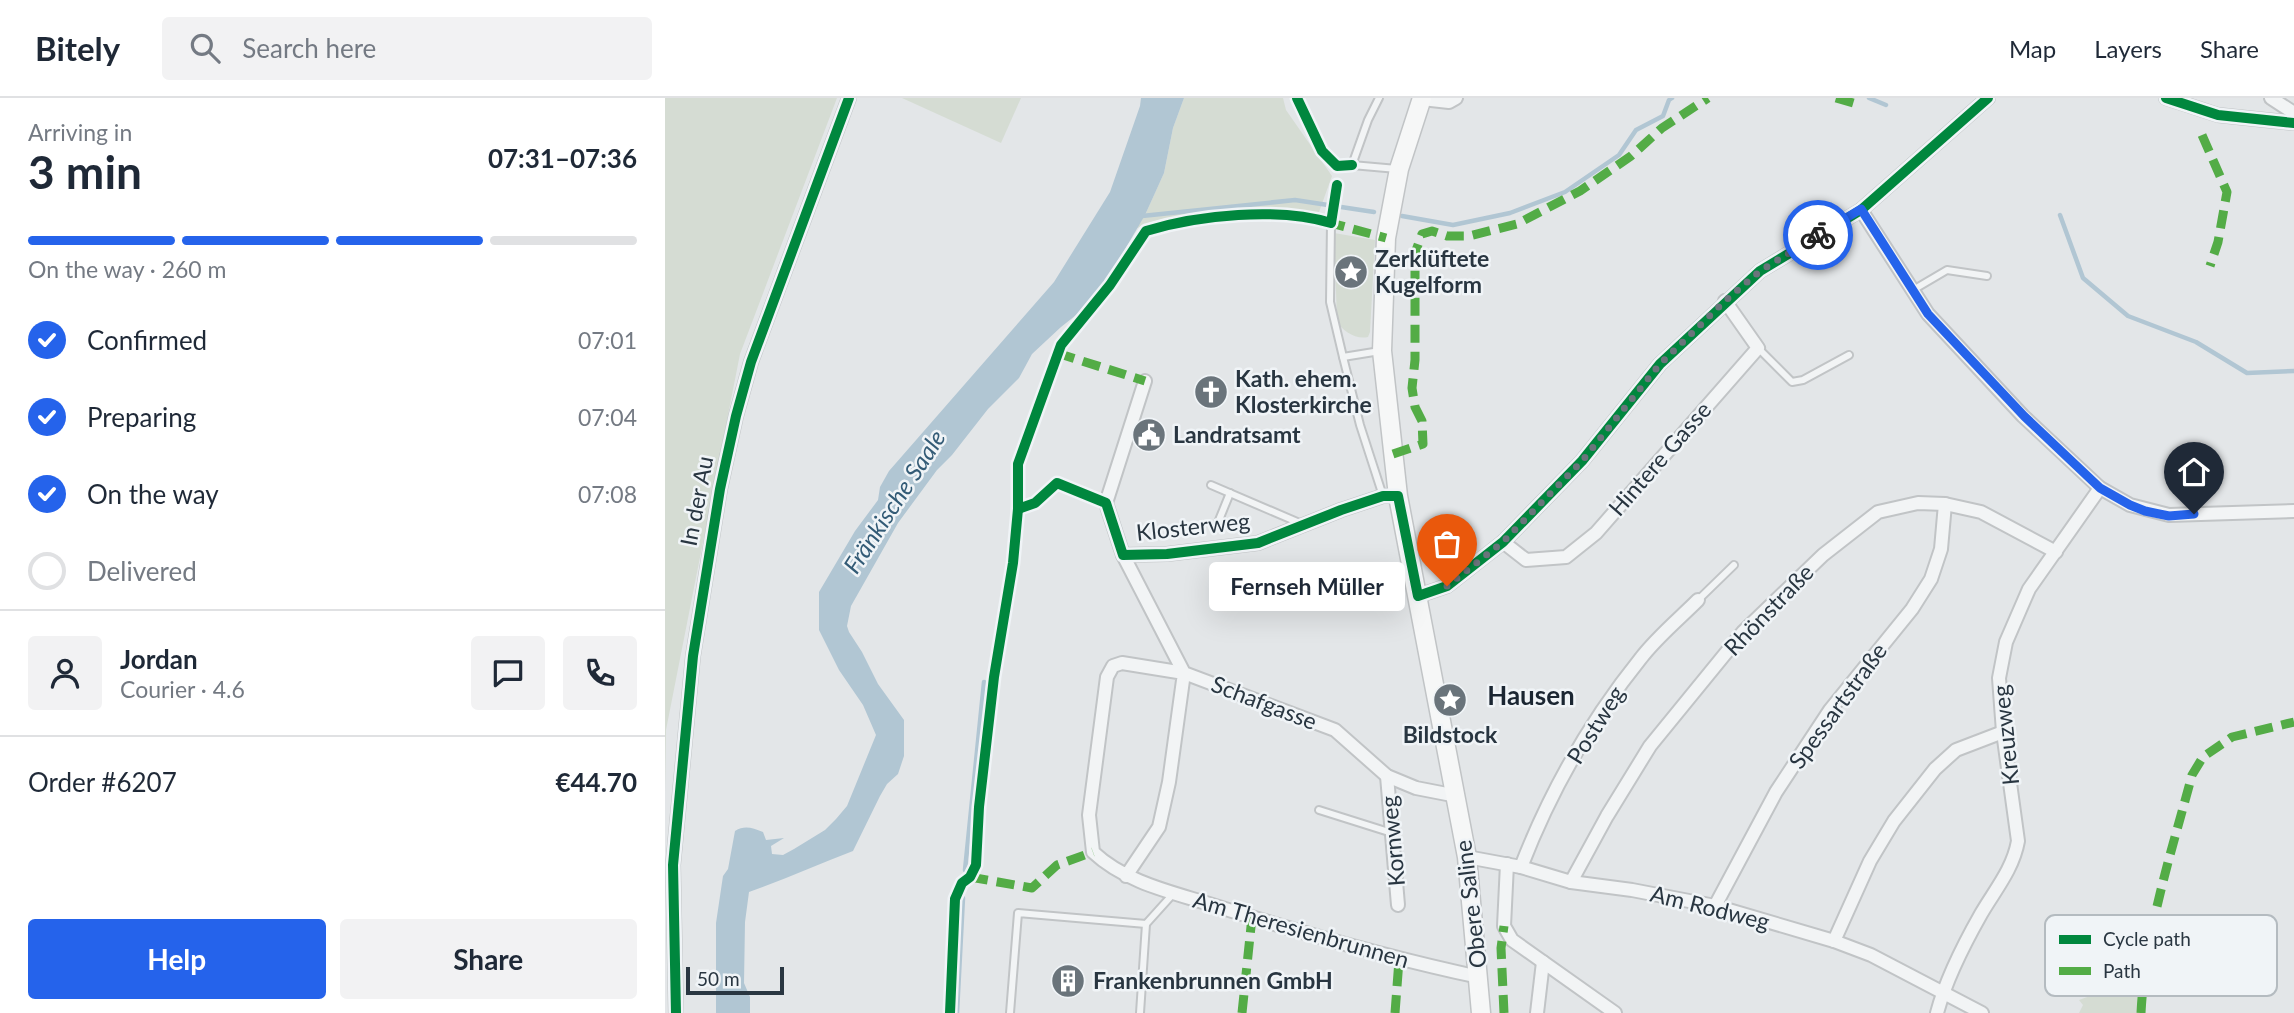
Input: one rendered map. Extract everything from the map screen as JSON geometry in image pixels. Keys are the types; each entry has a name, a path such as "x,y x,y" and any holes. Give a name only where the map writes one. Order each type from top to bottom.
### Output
{"main road":[{"name":"Obere Saline","path":"1422,98 1399,169 1386,238 1382,351 1390,496 1418,596 1457,796 1467,857 1481,1013"}],"street":[{"name":"In der Au","path":"676,1013 673,865 693,656 720,488 751,362 849,98"},
{"path":"1422,98 1449,102 1456,98"},
{"path":"2166,98 2218,115 2294,123"},
{"path":"2271,98 2294,113"},
{"path":"1418,596 1447,586 1503,542 1582,461 1660,364 1725,301 1776,259 1861,209 1982,99"},
{"path":"1861,209 1928,314 2014,406 2100,488 2130,505 2169,516 2294,511"},
{"path":"1725,301 1758,348"},
{"name":"Hintere Gasse","path":"1503,542 1526,560 1566,557 1596,533 1758,348"},
{"name":"Klosterweg","path":"1145,381 1106,503 1123,555 1167,554 1258,543 1390,496"},
{"name":"Kreuzweg","path":"1943,991 1981,915 2015,857 2018,841 2003,732 1999,678 2006,642 2029,589 2100,488"},
{"name":"Rhönstraße","path":"1571,882 1650,746 1743,632 1823,555 1878,512 1918,503 1945,504 1981,512 2056,552"},
{"name":"Spessartstraße","path":"1715,906 1776,792 1830,710 1912,609 1931,579 1941,549 1945,504"},
{"name":"Schafgasse","path":"1123,555 1184,673 1335,730 1387,776 1416,788 1457,796"},
{"name":"Postweg","path":"1521,867 1537,824 1601,711 1643,655 1698,600"},
{"name":"Am Theresienbrunnen","path":"1184,673 1122,663 1113,666 1107,677 1089,815 1093,852 1106,865 1126,876 1174,893 1399,960 1479,977"},
{"path":"1126,876 1159,827 1170,782 1184,673"},
{"path":"1834,941 1870,861 1894,821 1935,769 1956,750 2003,732"},
{"name":"Kornweg","path":"1387,776 1398,905"},
{"name":"Am Rodweg","path":"1467,857 1521,867 1571,882 1632,890 1715,906 1834,941 1871,955 1982,1013"},
{"path":"1507,864 1504,926 1512,940 1615,1013"},
{"path":"1537,1013 1543,962"},
{"path":"1937,1013 1943,991"}],"lane":[{"path":"1379,98 1368,120 1353,165 1399,169"},
{"path":"1331,223 1330,302 1360,425 1390,496"},
{"path":"1913,290 1947,270 1987,276"},
{"path":"1758,348 1793,382 1803,380 1849,355"},
{"path":"1343,358 1382,351"},
{"path":"1211,485 1304,525"},
{"path":"1217,525 1230,493"},
{"path":"1698,600 1734,565"},
{"path":"1319,810 1392,832"},
{"path":"1140,1013 1146,924 1174,893"},
{"path":"1010,1013 1018,913 1146,924"}],"shaded area":[{"path":"665,98 837,98 740,354 666,730 665,793"},
{"path":"902,98 1021,98 1001,143"},
{"path":"1184,98 1283,98 1286,110 1332,176 1319,212 1194,214 1164,219 1135,229 1145,215 1164,173 1173,128"},
{"path":"1334,233 1375,240 1368,337 1350,334 1337,321"},
{"path":"2090,996 2141,996 2140,1013 2079,1013 2083,1005 2079,1000"}],"water":[{"name":"Fränkische Saale","path":"1141,98 1184,98 1173,128 1164,173 1145,215 1110,275 1085,308 1032,354 1019,378 988,409 937,470 898,523 851,606 847,626 849,632 878,684 904,720 904,756 898,774 887,784 853,851 749,892 745,922 744,983 750,997 750,1013 716,1013 716,923 723,876 728,869 735,831 749,828 763,832 766,840 784,838 771,846 772,854 783,855 825,830 847,806 876,735 863,705 839,670 819,630 819,592 855,531 878,500 880,487 889,471 1054,282 1110,192"}],"waterway":[{"path":"1402,216 1453,225 1510,213 1565,192 1619,155 1636,130 1663,116 1672,98"},
{"path":"1869,98 1886,105"},
{"path":"1142,216 1295,200 1374,212"},
{"path":"2060,215 2083,278 2128,316 2196,342 2247,373 2294,371"},
{"path":"965,870 984,682"},
{"path":"957,1013 963,898"}],"marked path":[{"path":"1393,454 1423,444 1422,421 1415,407 1412,388 1415,360 1415,253 1422,234 1432,231 1447,236 1469,236 1517,224 1580,191 1631,156 1662,128 1708,98"},
{"path":"1836,98 1860,105"},
{"path":"2202,135 2227,192 2218,242 2210,266"},
{"path":"1327,222 1386,238"},
{"path":"1343,273 1351,280 1358,276 1359,272 1354,266 1347,267 1344,273"},
{"path":"1057,353 1145,381"},
{"path":"2155,915 2192,775 2203,757 2232,737 2294,722"},
{"path":"970,877 1032,888 1057,865 1093,852"},
{"path":"1242,1013 1252,917"},
{"path":"1504,926 1501,948 1504,1013"},
{"path":"1395,1013 1399,960"},
{"path":"2141,1013 2142,996"}],"cycle path":[{"path":"676,1013 673,865 693,656 720,489 751,362 849,98"},
{"path":"1297,98 1322,151 1337,166 1352,165"},
{"path":"1018,509 1035,503 1057,483 1106,503 1123,555 1167,554 1258,543 1341,510 1383,496 1398,496 1418,596 1447,586 1503,542 1582,461 1660,364 1760,271 1861,210 1988,98"},
{"path":"2166,98 2218,115 2294,123"},
{"path":"950,1013 955,899 962,883 970,877 976,865 979,807 994,677 1013,563 1018,509 1018,464 1061,345 1110,285 1146,231 1189,221 1238,215 1287,215 1331,223 1337,185"}],"way so far":[{"path":"1447,586 1503,542 1582,461 1660,364 1725,301 1776,259 1818,235"}],"place":[{"name":"Zerklüftete Kugelform","path":"1351,272"},
{"name":"Kath. ehem. Klosterkirche","path":"1211,392"},
{"name":"Landratsamt","path":"1149,435"},
{"name":"Fernseh Müller","path":"1447,586"},
{"name":"Bildstock","path":"1450,700"},
{"name":"Frankenbrunnen GmbH","path":"1068,981"}],"district":[{"name":"Hausen","path":"1531,696"}],"route":[{"path":"1818,235 1861,209 1928,314 2024,416 2100,488 2145,511 2169,516 2194,514"}]}
